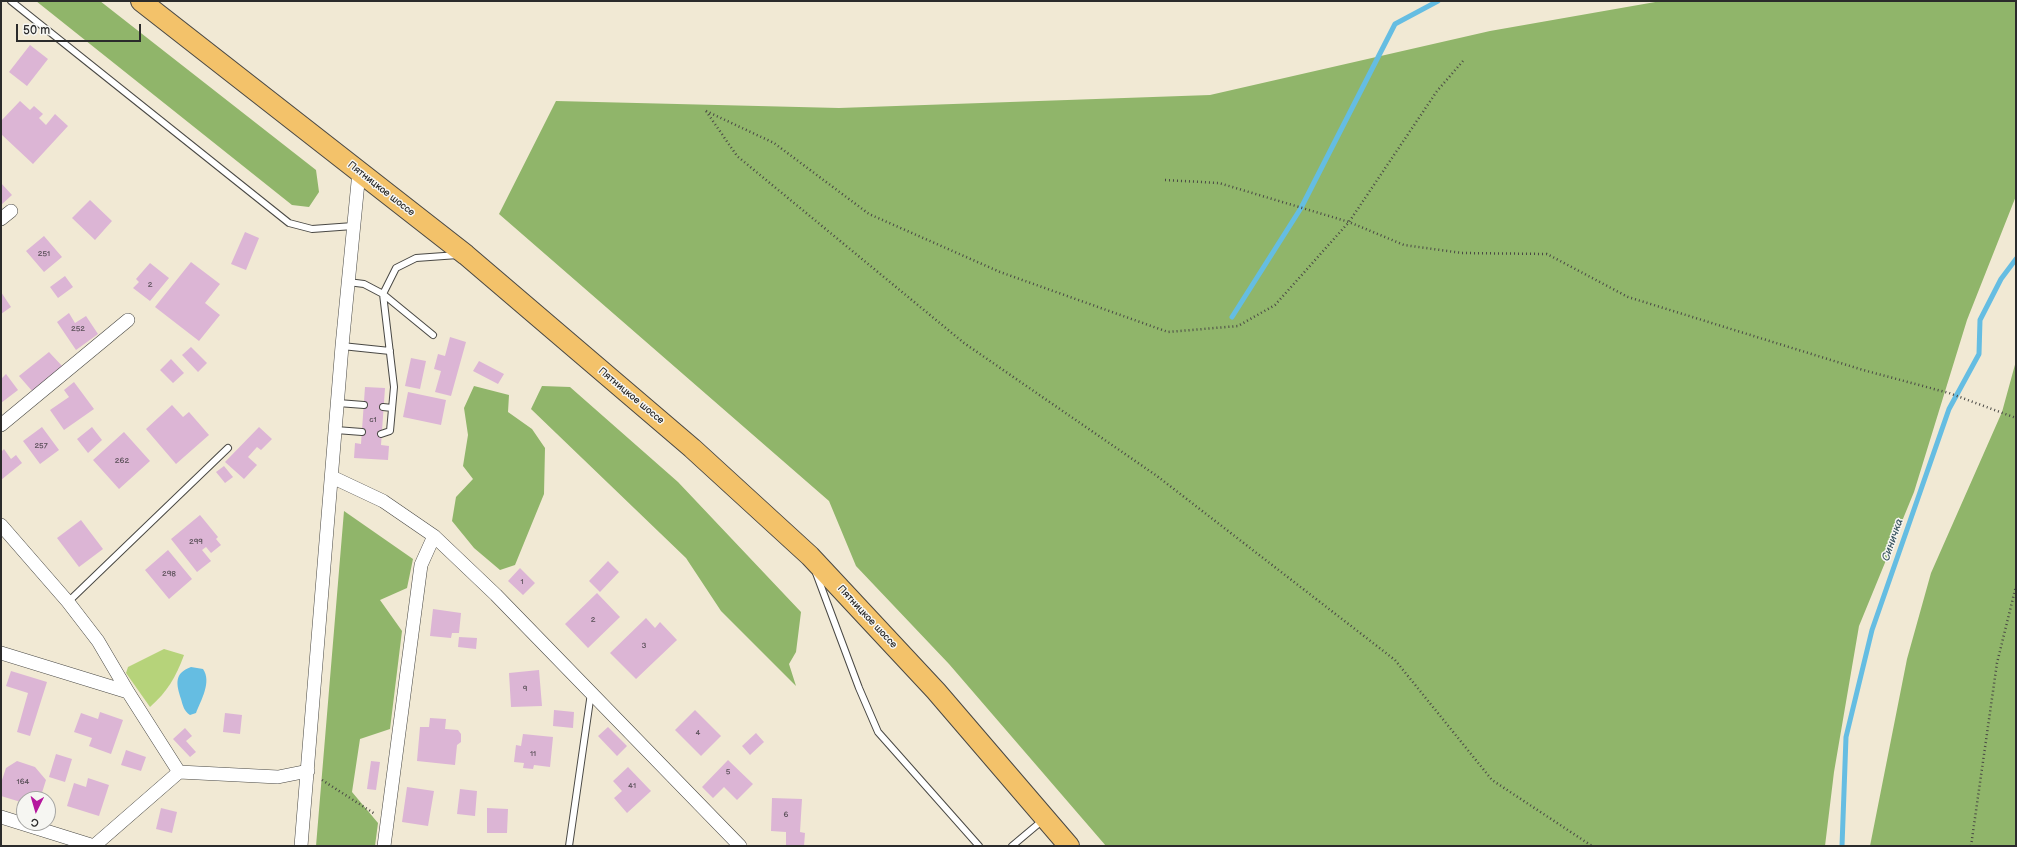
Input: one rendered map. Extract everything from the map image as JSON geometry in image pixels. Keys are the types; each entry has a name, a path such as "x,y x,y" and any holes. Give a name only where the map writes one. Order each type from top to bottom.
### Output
{"main road":[{"name":"Пятницкое шоссе","path":"141,1 466,255 692,448 810,556 936,691 1069,846"}],"street":[{"path":"301,846 342,346 359,172"},
{"path":"1,425 128,320"},
{"path":"332,477 383,501 434,536 496,595 740,846"},
{"path":"1,525 68,602 98,641 128,692 179,772"},
{"path":"384,846 421,565 434,536"},
{"path":"1,653 128,692"},
{"path":"1,818 94,846 179,772 278,778 308,771"}],"lane":[{"path":"11,1 289,223 312,229 353,226"},
{"path":"381,434 390,431 394,387 383,294 396,268 416,258 466,255"},
{"path":"348,282 364,284 383,294 433,335"},
{"path":"342,346 390,351"},
{"path":"338,403 364,405"},
{"path":"383,407 392,408"},
{"path":"336,430 362,432"},
{"path":"68,602 228,448"},
{"path":"810,556 859,688 878,732 979,846"},
{"path":"569,846 591,694"},
{"path":"1012,846 1046,818"}],"path":[{"path":"1463,61 1437,91 1350,222 1275,305 1238,326 1168,332 1000,272 869,214 774,144 706,111 737,156 964,343 1157,476 1395,660 1492,780 1592,846"},
{"path":"1165,180 1219,183 1350,222 1404,245 1462,253 1547,254 1628,297 1863,370 1949,393 2016,418"},
{"path":"1972,846 1997,663 2016,586"},
{"path":"308,771 387,822"}],"green space":[{"path":"36,1 100,1 316,170 319,192 309,207 292,205"},
{"path":"1661,1 2016,1 2016,196 1967,320 1914,492 1859,626 1834,772 1825,846 1106,846 949,664 856,566 829,501 499,214 556,101 839,108 1210,95 1490,31"},
{"path":"2016,361 2016,846 1870,846 1907,659 1931,573 2002,412"},
{"path":"474,386 509,395 508,412 532,429 545,448 544,494 515,565 500,570 474,548 452,521 456,497 473,479 463,466 468,435 464,408"},
{"path":"542,386 570,387 678,482 801,612 796,652 789,664 796,686 721,611 686,558 531,409"},
{"path":"344,511 413,559 407,588 380,600 402,631 390,729 360,739 352,792 378,823 375,846 316,846"},
{"path":"164,649 184,655 170,684 150,707 126,673 128,667"}],"water":[{"path":"191,667 203,669 206,685 203,697 196,713 190,715 186,712 183,706 177,684 179,676 182,672"}],"building":[{"path":"30,45 48,59 27,86 9,72"},
{"path":"20,101 30,110 34,106 43,114 39,118 46,125 55,114 68,126 33,164 1,134 1,121"},
{"path":"1,183 12,195 1,205"},
{"path":"90,200 112,221 95,240 72,218"},
{"path":"245,232 259,238 246,270 231,264"},
{"path":"44,236 62,257 44,272 26,251"},
{"path":"191,262 220,284 205,303 220,315 199,341 155,307"},
{"path":"150,263 169,278 150,301 133,288 139,282 136,279"},
{"path":"65,276 73,287 58,298 50,287"},
{"path":"1,292 11,307 1,314"},
{"path":"69,313 75,323 86,316 98,334 76,350 57,322"},
{"path":"450,337 466,342 451,396 435,392 441,371 434,369 438,354 445,356"},
{"path":"191,347 207,363 198,372 182,355"},
{"path":"49,352 63,367 33,392 19,376"},
{"path":"411,358 426,361 420,389 405,386"},
{"path":"171,359 184,373 173,383 160,370"},
{"path":"479,361 504,374 498,384 473,371"},
{"path":"6,374 18,390 1,403 1,379"},
{"path":"74,382 94,409 64,430 50,410 69,397 64,390"},
{"path":"365,387 385,388 381,445 389,446 388,460 354,458 355,443 361,444"},
{"path":"408,392 446,400 441,425 403,417"},
{"path":"172,405 183,417 189,412 209,435 176,464 146,429"},
{"path":"42,427 59,450 40,464 23,441"},
{"path":"92,427 102,440 88,453 77,439"},
{"path":"259,427 272,439 261,450 257,447 248,457 257,465 244,479 225,462"},
{"path":"124,432 150,461 119,489 93,460"},
{"path":"4,449 11,459 16,455 22,463 1,480 1,452"},
{"path":"224,466 233,477 225,483 216,472"},
{"path":"200,515 218,537 216,539 221,545 211,553 206,547 202,550 211,561 197,572 171,539"},
{"path":"81,520 103,549 79,567 57,538"},
{"path":"168,550 192,579 169,599 145,570"},
{"path":"608,561 619,572 600,592 589,581"},
{"path":"520,568 535,583 523,595 508,581"},
{"path":"597,593 620,617 588,648 565,624"},
{"path":"433,609 461,613 459,633 452,633 451,638 430,636"},
{"path":"646,618 655,628 660,622 677,640 636,679 610,653"},
{"path":"459,637 477,638 476,649 458,647"},
{"path":"539,670 542,706 511,707 509,673"},
{"path":"11,671 47,682 30,736 17,732 28,693 6,686"},
{"path":"554,710 574,712 573,728 553,726"},
{"path":"695,710 721,736 701,756 675,730"},
{"path":"100,712 123,720 111,754 89,746 92,738 74,732 81,713 98,719"},
{"path":"225,713 242,715 240,734 223,732"},
{"path":"430,718 446,719 445,729 458,730 461,734 461,742 457,745 455,765 417,761 420,727 429,727"},
{"path":"608,727 627,746 617,756 598,736"},
{"path":"185,728 192,736 186,741 196,752 190,757 173,739"},
{"path":"756,733 764,742 750,755 742,746"},
{"path":"523,734 553,737 550,767 534,765 533,769 523,768 524,763 514,762 516,745 521,746"},
{"path":"126,750 146,757 141,771 121,765"},
{"path":"56,754 72,759 65,782 49,777"},
{"path":"728,760 753,784 737,800 724,787 713,798 702,787"},
{"path":"17,761 35,767 46,780 43,791 16,791 16,801 1,796 1,783 6,768"},
{"path":"371,761 380,762 376,790 367,789"},
{"path":"628,767 651,791 627,813 614,798 622,791 613,781"},
{"path":"88,778 109,785 99,816 67,806 74,783 86,787"},
{"path":"407,787 434,791 428,826 402,822"},
{"path":"460,789 477,791 475,816 457,814"},
{"path":"772,798 802,799 800,832 805,833 804,846 786,846 786,832 771,831"},
{"path":"161,808 177,812 172,833 156,829"},
{"path":"487,808 508,809 507,833 487,833"}],"waterway":[{"path":"1232,317 1301,208 1395,24 1438,1"},
{"name":"Синичка","path":"1842,846 1846,737 1872,630 1949,409 1979,354 1980,320 2001,279 2016,259"}]}
